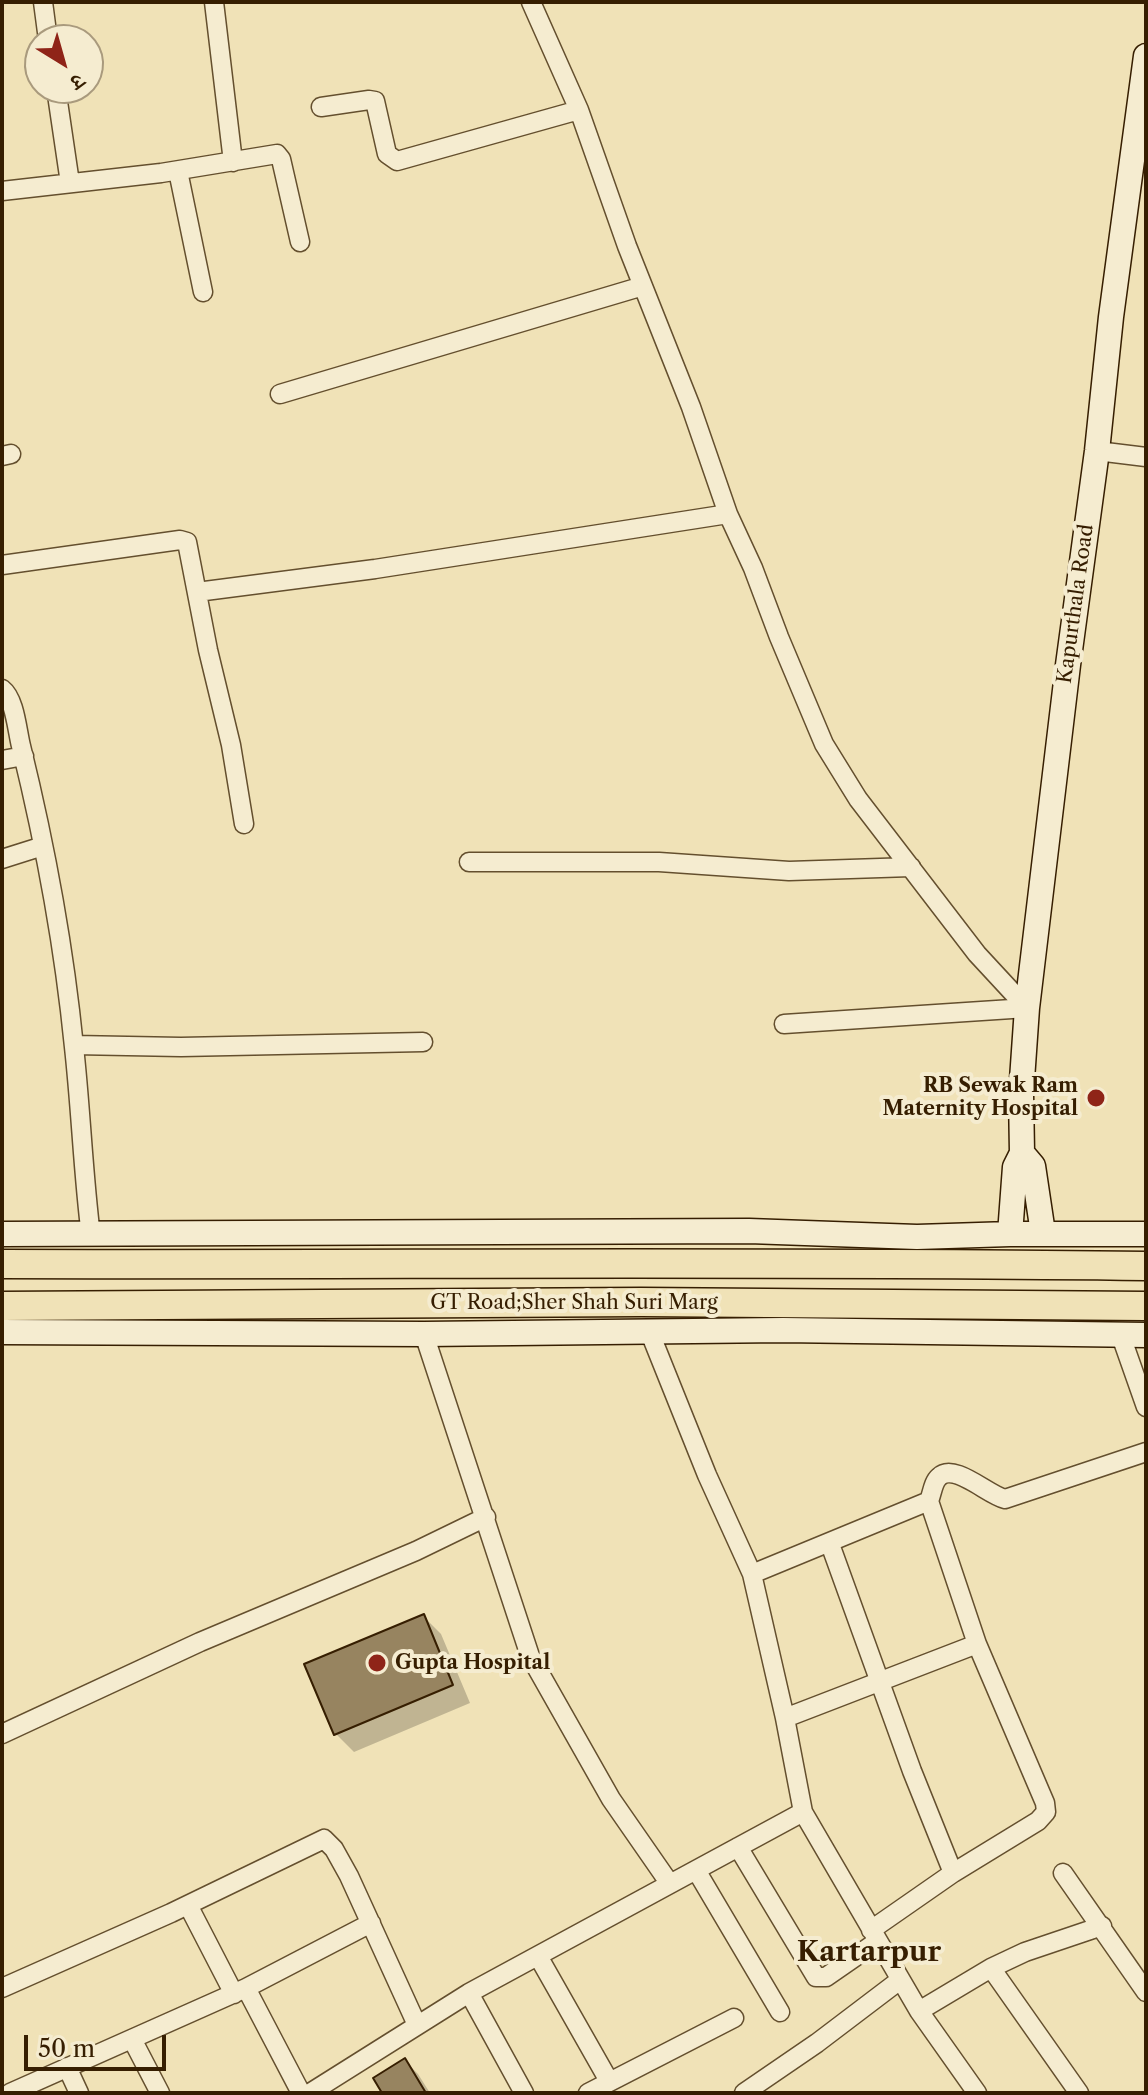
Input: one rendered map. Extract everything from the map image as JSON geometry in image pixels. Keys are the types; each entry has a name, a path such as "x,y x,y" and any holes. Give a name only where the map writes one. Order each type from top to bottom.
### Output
{"highway":[{"name":"GT Road;Sher Shah Suri Marg","path":"2,1264 406,1266 578,1262 1146,1266"},
{"name":"GT Road;Sher Shah Suri Marg","path":"2,1306 656,1302 1146,1306"}],"main road":[{"name":"Kapurthala Road","path":"1010,1234 1015,1167 1022,1153 1021,1094 1027,1008 1146,56"},
{"name":"Kapurthala Road","path":"1022,1153 1033,1166 1043,1233"},
{"path":"2,1234 749,1231 917,1237 1146,1234"},
{"path":"2,1332 424,1334 783,1330 1146,1335"}],"street":[{"path":"43,2 46,24"},
{"path":"214,2 233,162"},
{"path":"531,2 579,110 728,514 824,744 858,799 977,954 1027,1008"},
{"path":"321,107 375,101 387,154 397,161 579,110"},
{"path":"58,104 70,183"},
{"path":"2,191 178,171 276,154 280,156 300,242"},
{"path":"178,171 203,292"},
{"path":"280,394 643,286"},
{"path":"1097,451 1145,456"},
{"path":"197,592 375,569 728,514"},
{"path":"2,565 71,553 184,540 190,549 208,650 231,745 244,824"},
{"path":"2,689 9,698 43,846 74,1045 91,1236"},
{"path":"2,760 24,756"},
{"path":"2,859 43,846"},
{"path":"469,862 659,862 789,871 911,867"},
{"path":"784,1024 1027,1008"},
{"path":"74,1045 181,1047 423,1042"},
{"path":"650,1333 701,1460 752,1574 803,1812 919,2011 977,2093"},
{"path":"424,1334 530,1656 611,1799 670,1884"},
{"path":"1121,1336 1146,1407"},
{"path":"738,1847 816,1977 826,1977 953,1873 1038,1821 1046,1812 977,1644 929,1501 937,1480 944,1474 959,1474 1005,1499 1146,1452"},
{"path":"752,1574 929,1501"},
{"path":"2,1734 200,1642 416,1551 486,1517"},
{"path":"830,1544 912,1771 953,1873"},
{"path":"785,1718 977,1644"},
{"path":"310,2093 469,1993 803,1812"},
{"path":"2,1988 188,1905 324,1839 334,1849 349,1876 417,2025"},
{"path":"696,1870 780,2012"},
{"path":"1063,1873 1146,1992"},
{"path":"188,1905 301,2093"},
{"path":"10,2093 240,1991 371,1923"},
{"path":"919,2011 991,1968 1025,1952 1102,1926"},
{"path":"538,1956 609,2081"},
{"path":"991,1968 1079,2093"},
{"path":"744,2093 900,1980"},
{"path":"469,1993 524,2093"},
{"path":"588,2093 734,2018"},
{"path":"132,2039 160,2093"},
{"path":"67,2067 79,2093"}],"building":[{"path":"424,1614 453,1685 334,1735 304,1664"},
{"path":"405,2058 426,2093 382,2093 373,2078"}],"place":[{"name":"RB Sewak Ram Maternity Hospital","path":"1096,1098"},
{"name":"Gupta Hospital","path":"377,1663"}],"district":[{"name":"Kartarpur","path":"869,1953"}]}
